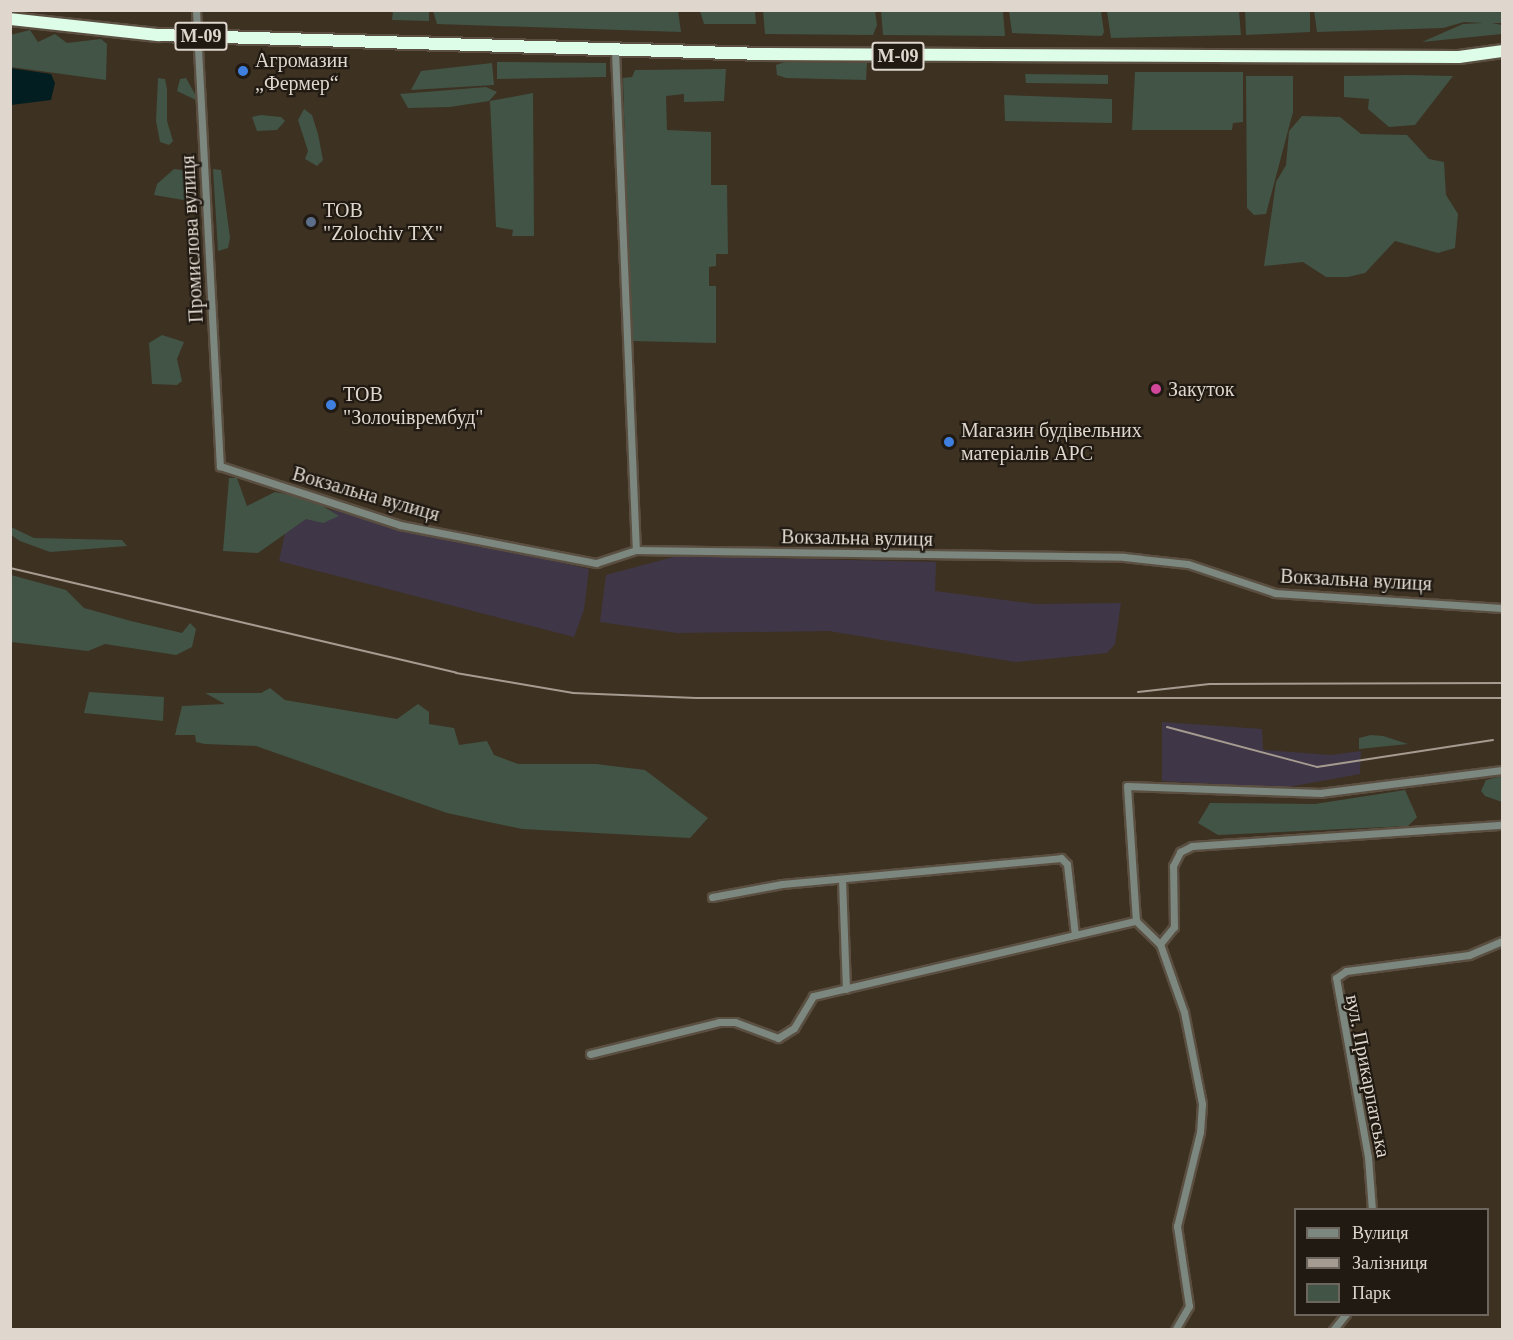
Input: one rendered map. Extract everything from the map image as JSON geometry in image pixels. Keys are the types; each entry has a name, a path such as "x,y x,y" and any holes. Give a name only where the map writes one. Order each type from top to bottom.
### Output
{"highway":[{"name":"М-09","path":"10,19 66,26 198,36 615,51 1073,58 1460,57 1503,51"}],"street":[{"name":"Промислова вулиця","path":"196,10 220,466"},
{"path":"615,51 636,550"},
{"name":"Вокзальна вулиця","path":"220,466 399,525 596,563 636,550 1124,557 1188,564 1275,593 1503,608"},
{"path":"1175,1329 1188,1306 1177,1226 1200,1132 1202,1104 1185,1012 1160,944 1136,921 1127,786 1321,793 1503,770"},
{"path":"1160,944 1174,927 1173,866 1180,852 1192,846 1503,825"},
{"path":"712,897 782,884 1061,858 1067,864 1075,935"},
{"path":"842,880 846,989"},
{"path":"590,1054 718,1022 735,1022 778,1038 794,1028 813,996 1136,921"},
{"name":"вул. Прикарпатська","path":"1372,1208 1368,1157 1336,978 1346,971 1469,955 1503,941"},
{"path":"1333,1329 1344,1316"}],"shaded area":[{"path":"292,501 589,569 584,610 574,637 279,561"},
{"path":"677,556 936,562 935,591 1036,604 1121,603 1115,644 1107,653 1015,662 829,631 677,633 600,622 606,575"},
{"path":"1162,722 1262,729 1263,750 1331,755 1361,751 1360,774 1283,788 1162,781"}],"green space":[{"path":"393,11 429,11 429,21 392,20"},
{"path":"433,11 678,11 681,32 437,24"},
{"path":"700,11 755,11 756,24 704,24"},
{"path":"763,11 875,11 877,25 873,35 765,34"},
{"path":"881,11 1003,11 1005,36 883,35"},
{"path":"1009,11 1101,11 1104,32 1102,36 1012,33"},
{"path":"1107,11 1239,11 1241,35 1111,38"},
{"path":"1245,11 1310,11 1310,32 1246,35"},
{"path":"1314,11 1502,11 1502,23 1492,23 1502,25 1502,34 1422,42 1463,24 1483,23 1464,22 1443,28 1317,32"},
{"path":"30,30 38,42 55,34 67,43 101,39 107,44 106,80 11,67 10,35"},
{"path":"497,62 606,63 606,77 497,79"},
{"path":"785,62 867,63 866,80 786,78 777,75 776,65"},
{"path":"492,63 494,85 411,90 421,71"},
{"path":"726,69 724,101 684,102 684,94 666,96 667,130 711,132 711,185 727,185 728,254 716,254 716,266 709,267 709,286 716,286 716,343 631,341 623,78 632,77 635,70"},
{"path":"1135,72 1243,72 1243,122 1233,123 1232,130 1132,130"},
{"path":"1025,74 1108,75 1108,84 1026,83"},
{"path":"1246,76 1293,76 1293,112 1266,214 1254,215 1247,208"},
{"path":"1344,76 1453,76 1415,125 1389,127 1368,109 1369,99 1344,97"},
{"path":"158,78 165,79 167,89 167,121 173,141 169,145 160,142 156,121"},
{"path":"186,78 196,100 177,91 180,79"},
{"path":"486,87 497,92 489,101 450,107 408,108 400,94"},
{"path":"533,93 534,236 512,236 513,230 496,227 490,101"},
{"path":"1004,95 1112,99 1112,123 1005,121"},
{"path":"304,109 312,115 318,134 323,160 317,166 305,159 308,151 298,120"},
{"path":"261,115 281,117 285,121 277,130 257,131 252,117"},
{"path":"1302,116 1340,117 1361,134 1407,135 1429,159 1444,162 1446,195 1458,214 1455,248 1438,253 1395,241 1365,273 1348,277 1326,277 1303,262 1264,266 1276,182 1286,165 1289,131"},
{"path":"174,169 182,170 196,190 195,202 154,195 157,184"},
{"path":"213,169 221,170 230,238 228,248 218,251"},
{"path":"162,335 184,342 177,359 182,381 177,385 152,384 149,343"},
{"path":"229,478 237,478 247,506 275,492 311,499 339,516 323,523 306,519 258,553 223,551"},
{"path":"11,527 34,538 122,540 127,546 50,552 20,541 11,535"},
{"path":"11,575 66,590 84,608 131,621 182,633 190,623 196,629 192,647 176,655 105,644 88,651 11,642"},
{"path":"270,688 285,700 397,719 418,704 429,712 429,724 454,728 459,745 487,741 494,755 518,764 596,764 645,770 708,818 690,838 522,829 447,813 256,746 205,744 196,742 195,735 175,735 182,706 225,704 205,693 261,693"},
{"path":"89,692 164,697 163,721 84,713"},
{"path":"1371,735 1383,736 1408,744 1359,749 1359,738"},
{"path":"1502,776 1502,802 1485,796 1481,791 1486,780"},
{"path":"1405,790 1417,817 1408,826 1218,835 1198,823 1210,803 1315,804"}],"water":[{"path":"10,68 51,74 55,83 51,100 11,105"}],"railway":[{"path":"10,568 456,673 573,693 696,698 1502,698"},
{"path":"1138,692 1210,684 1502,683"},
{"path":"1167,727 1317,767 1493,740"}],"place":[{"name":"Агромазин „Фермер“","path":"243,71"},
{"name":"ТОВ \"Zolochiv TX\"","path":"311,222"},
{"name":"Закуток","path":"1156,389"},
{"name":"ТОВ \"Золочіврембуд\"","path":"331,405"},
{"name":"Магазин будівельних матеріалів APC","path":"949,442"}]}
